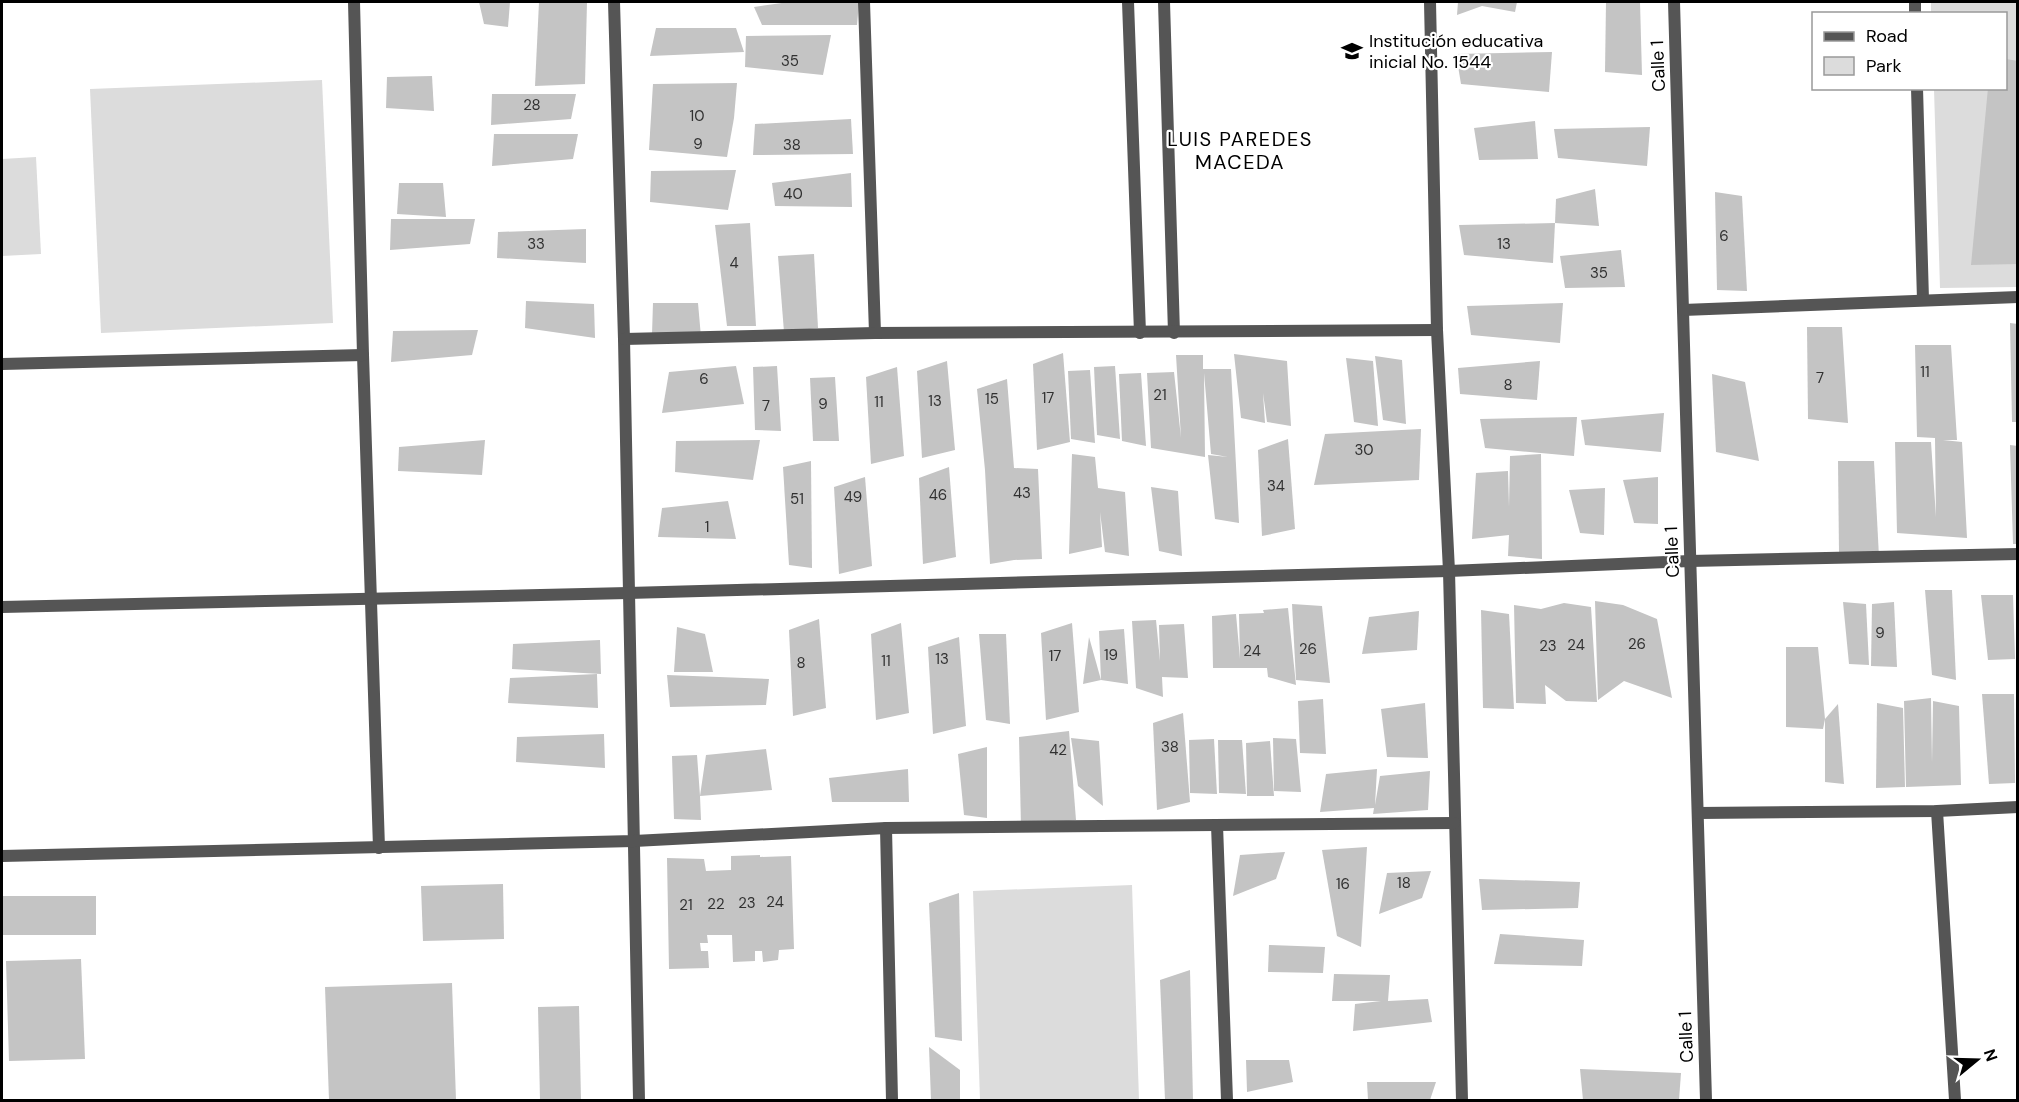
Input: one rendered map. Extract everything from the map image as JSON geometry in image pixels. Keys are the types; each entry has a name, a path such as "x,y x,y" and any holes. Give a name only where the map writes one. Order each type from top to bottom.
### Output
{"street":[{"path":"354,2 379,848"},
{"path":"614,2 624,339 639,1101"},
{"path":"864,2 874,333"},
{"path":"1128,2 1140,333"},
{"path":"1164,2 1174,333"},
{"path":"1430,2 1437,330 1449,572 1462,1101"},
{"name":"Calle 1","path":"1674,2 1706,1101"},
{"path":"1917,90 1923,300"},
{"path":"1683,310 2018,297"},
{"path":"624,339 874,333 1437,330"},
{"path":"2,364 363,355"},
{"path":"2,608 1449,572 1690,561 2018,554"},
{"path":"1698,813 1937,811 2018,807"},
{"path":"1937,811 1955,1101"},
{"path":"2,856 634,842 886,828 1454,824"},
{"path":"1217,825 1227,1101"},
{"path":"886,828 892,1101"}],"green space":[{"path":"1931,2 2017,2 2017,287 1940,288 1934,90 2007,90 2007,12 1931,12"},
{"path":"322,80 333,323 101,333 90,89"},
{"path":"36,157 41,254 2,256 2,159"},
{"path":"1132,885 1139,1100 980,1100 973,891"}],"building":[{"path":"479,2 510,2 508,27 484,24"},
{"path":"539,2 587,2 585,84 535,86"},
{"path":"789,2 859,2 857,25 762,25 754,7"},
{"path":"1458,2 1517,2 1515,12 1482,6 1457,15"},
{"path":"1606,2 1640,2 1642,75 1605,72"},
{"path":"656,28 736,28 744,52 650,56"},
{"path":"831,35 823,75 745,67 746,36"},
{"path":"1552,52 1549,92 1461,84 1456,54"},
{"path":"2007,59 2018,61 2018,264 1971,265 1988,90 2007,90"},
{"path":"432,76 434,111 386,108 387,77"},
{"path":"737,83 727,157 649,150 653,84"},
{"path":"492,94 576,94 571,119 491,125"},
{"path":"851,119 853,154 753,155 755,124"},
{"path":"1535,121 1538,159 1479,160 1474,128"},
{"path":"1650,127 1647,166 1558,158 1554,129"},
{"path":"494,134 578,134 573,159 492,166"},
{"path":"736,170 728,210 650,202 651,171"},
{"path":"851,173 852,207 775,206 772,183"},
{"path":"399,183 443,183 446,217 397,214"},
{"path":"1595,189 1599,226 1555,223 1556,199"},
{"path":"1715,192 1742,196 1747,291 1717,290"},
{"path":"391,219 475,219 470,244 390,250"},
{"path":"750,223 756,326 727,326 715,225"},
{"path":"1555,223 1553,263 1464,255 1459,225"},
{"path":"586,229 586,263 497,258 498,232"},
{"path":"1621,250 1625,287 1565,288 1560,256"},
{"path":"814,254 818,328 784,332 778,256"},
{"path":"526,301 594,304 595,338 525,328"},
{"path":"653,303 698,303 701,337 652,334"},
{"path":"1563,303 1560,343 1471,335 1467,306"},
{"path":"2010,323 2018,324 2018,422 2012,422"},
{"path":"1807,327 1842,327 1848,423 1808,419"},
{"path":"478,330 472,355 391,362 393,331"},
{"path":"1915,345 1951,345 1957,440 1943,440 1962,442 1967,538 1897,533 1895,442 1931,442 1936,517 1935,438 1917,437"},
{"path":"1063,353 1070,442 1037,450 1033,364"},
{"path":"1234,354 1287,361 1291,426 1267,422 1263,393 1265,423 1241,418"},
{"path":"1176,355 1203,355 1203,369 1231,369 1239,523 1215,519 1208,455 1228,457 1211,454 1204,373 1205,457 1151,448 1147,373 1174,372 1181,438"},
{"path":"1375,356 1402,360 1406,424 1383,420"},
{"path":"1346,358 1373,361 1378,426 1354,422"},
{"path":"947,361 955,450 922,458 917,371"},
{"path":"1540,361 1537,400 1460,394 1458,368"},
{"path":"736,366 744,404 662,413 669,372"},
{"path":"777,366 781,431 755,430 753,367"},
{"path":"1115,366 1120,439 1097,435 1094,367"},
{"path":"897,367 904,456 871,464 866,377"},
{"path":"1090,370 1095,443 1071,439 1068,371"},
{"path":"1141,373 1146,446 1122,441 1119,374"},
{"path":"1712,374 1745,382 1759,461 1716,452"},
{"path":"835,377 839,441 813,441 810,378"},
{"path":"1007,379 1014,468 1038,469 1042,559 990,564 985,470 977,389"},
{"path":"1664,413 1661,452 1585,445 1581,420"},
{"path":"1577,417 1574,456 1485,448 1480,419"},
{"path":"1421,429 1419,480 1314,485 1325,434"},
{"path":"1288,439 1295,529 1262,536 1258,450"},
{"path":"485,440 482,475 398,471 399,447"},
{"path":"760,440 753,480 675,472 676,441"},
{"path":"2010,445 2018,446 2018,544 2013,544"},
{"path":"1072,454 1095,457 1098,488 1125,492 1129,556 1105,552 1100,512 1102,547 1069,554"},
{"path":"1541,454 1542,559 1508,556 1509,535 1472,539 1476,473 1508,471 1509,507 1510,456"},
{"path":"811,461 812,568 789,565 783,467"},
{"path":"1838,461 1874,461 1879,557 1839,553"},
{"path":"949,467 956,557 923,564 919,478"},
{"path":"865,477 872,566 839,574 834,487"},
{"path":"1658,477 1658,524 1634,523 1623,480"},
{"path":"1151,487 1178,491 1182,556 1159,551"},
{"path":"1605,488 1604,535 1580,533 1569,490"},
{"path":"728,501 736,539 658,537 662,508"},
{"path":"1925,590 1952,590 1956,680 1932,675"},
{"path":"1981,595 2013,595 2015,659 1988,660"},
{"path":"1595,601 1623,605 1657,619 1672,698 1624,681 1598,700"},
{"path":"1843,602 1866,604 1869,665 1849,664"},
{"path":"1894,602 1897,667 1871,666 1872,604"},
{"path":"1564,603 1591,607 1597,702 1566,701 1545,685 1546,704 1516,703 1514,605 1541,609"},
{"path":"1292,604 1322,606 1330,683 1296,680"},
{"path":"1288,608 1296,685 1268,677 1267,668 1213,668 1212,616 1236,614 1240,659 1239,614 1264,613 1263,610"},
{"path":"1481,610 1509,614 1514,709 1483,708"},
{"path":"1419,611 1417,650 1362,654 1369,617"},
{"path":"819,619 826,708 793,716 789,630"},
{"path":"1156,620 1160,661 1159,625 1184,624 1188,678 1162,677 1163,697 1136,688 1132,621"},
{"path":"901,623 909,713 876,720 871,634"},
{"path":"1072,623 1079,712 1046,720 1041,633"},
{"path":"677,627 705,634 713,672 674,672"},
{"path":"1124,629 1128,684 1101,680 1099,631"},
{"path":"979,634 1006,634 1010,724 986,720"},
{"path":"959,637 966,726 933,734 928,647"},
{"path":"1089,637 1101,680 1083,684"},
{"path":"600,640 601,674 512,669 513,644"},
{"path":"1786,647 1818,647 1825,719 1823,729 1786,727"},
{"path":"597,674 598,708 508,703 510,678"},
{"path":"667,675 769,679 766,705 670,707"},
{"path":"1982,694 2014,694 2015,783 1989,784"},
{"path":"1931,698 1932,763 1933,701 1959,706 1961,785 1906,787 1904,701"},
{"path":"1323,699 1326,754 1300,753 1298,701"},
{"path":"1425,703 1428,758 1387,757 1381,709"},
{"path":"1877,703 1903,708 1905,787 1876,788"},
{"path":"1838,704 1844,784 1825,782 1825,719"},
{"path":"1183,713 1190,802 1157,810 1153,723"},
{"path":"1069,731 1076,820 1021,827 1019,737"},
{"path":"604,734 605,768 516,762 517,737"},
{"path":"1071,738 1099,741 1103,806 1078,786"},
{"path":"1273,738 1296,739 1301,792 1274,791"},
{"path":"1214,739 1217,794 1190,793 1189,740"},
{"path":"1218,740 1242,740 1246,794 1219,793"},
{"path":"1270,741 1274,796 1247,796 1246,743"},
{"path":"987,747 987,818 964,815 958,754"},
{"path":"766,749 772,790 700,796 706,755"},
{"path":"697,755 701,820 674,819 672,756"},
{"path":"908,769 909,802 832,802 829,778"},
{"path":"1377,769 1375,805 1380,776 1430,771 1428,810 1373,814 1374,808 1320,812 1326,774"},
{"path":"1367,847 1361,947 1337,936 1322,850"},
{"path":"1285,852 1276,879 1233,896 1240,855"},
{"path":"760,855 760,857 791,856 794,949 779,950 778,960 763,962 762,951 755,951 755,961 733,962 732,935 707,935 708,943 700,943 701,951 708,951 709,968 669,969 667,858 704,859 706,871 731,870 731,856"},
{"path":"1431,871 1422,898 1379,914 1387,873"},
{"path":"1479,879 1580,882 1578,908 1482,910"},
{"path":"503,884 504,939 423,941 421,886"},
{"path":"959,893 962,1041 935,1037 929,903"},
{"path":"2,896 96,896 96,935 2,935"},
{"path":"1500,934 1584,940 1582,966 1494,964"},
{"path":"1269,945 1325,947 1323,973 1268,972"},
{"path":"81,959 85,1059 9,1061 6,961"},
{"path":"1190,970 1193,1100 1165,1100 1160,980"},
{"path":"1334,974 1390,975 1388,1001 1428,999 1432,1022 1353,1031 1355,1004 1381,1001 1332,1001"},
{"path":"452,983 456,1100 329,1100 325,987"},
{"path":"579,1006 581,1100 540,1100 538,1007"},
{"path":"929,1047 960,1070 960,1100 931,1100"},
{"path":"1246,1060 1289,1060 1293,1082 1247,1092"},
{"path":"1580,1069 1681,1073 1679,1100 1583,1100"},
{"path":"1367,1082 1436,1082 1430,1100 1368,1100"}],"place":[{"name":"Institución educativa inicial No. 1544","path":"1352,51"}],"district":[{"name":"LUIS PAREDES MACEDA","path":"1240,150"}]}
